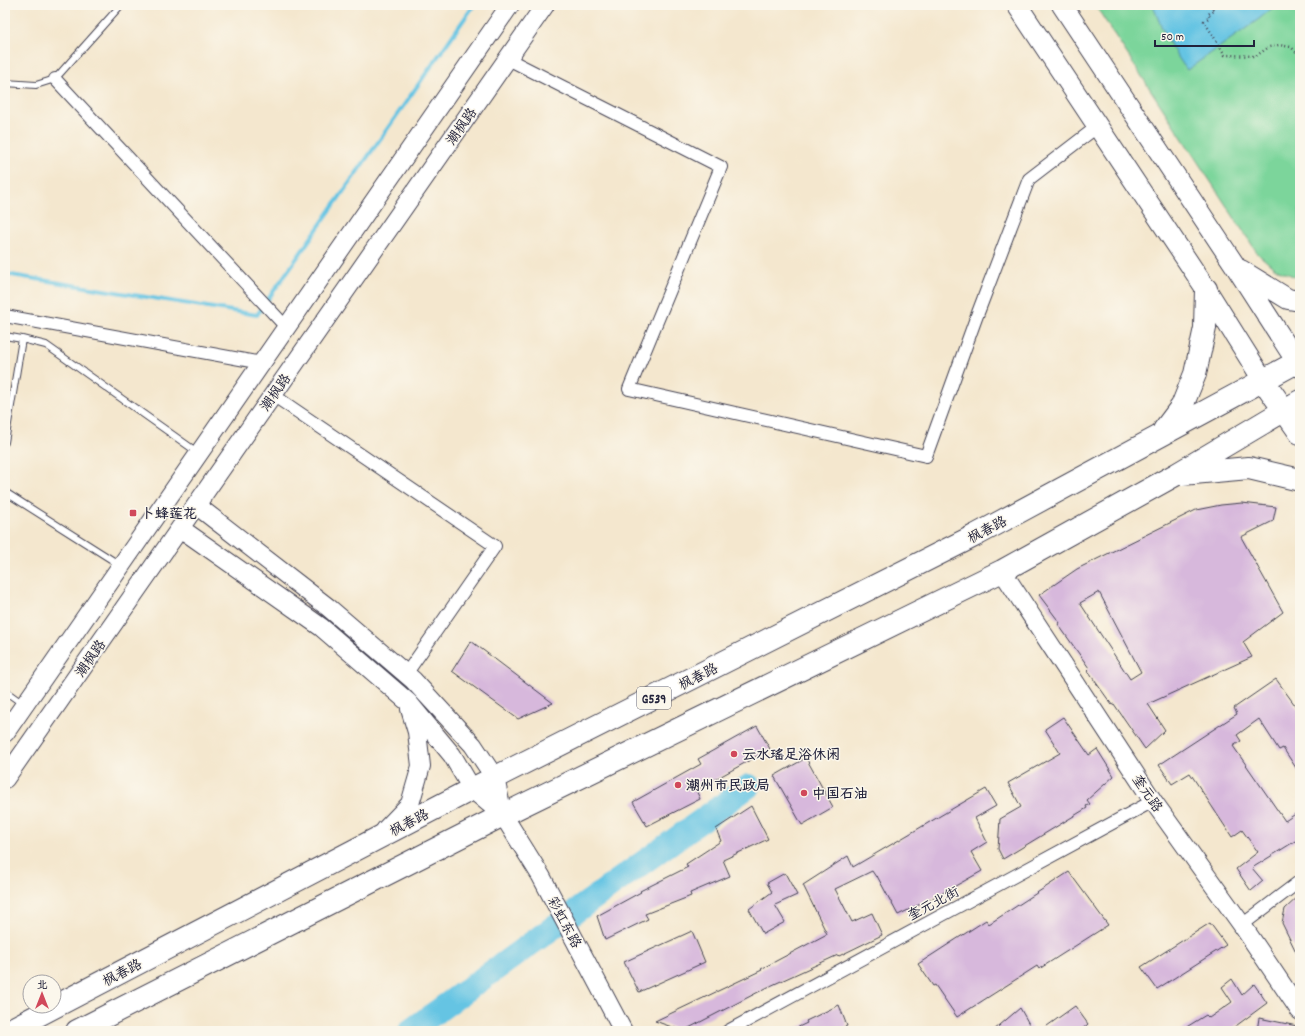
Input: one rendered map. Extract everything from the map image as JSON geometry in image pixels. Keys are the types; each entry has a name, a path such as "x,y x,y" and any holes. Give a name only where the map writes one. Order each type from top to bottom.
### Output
{"highway":[{"path":"1160,436 1182,406 1195,374 1205,328 1206,289"},
{"name":"枫春路","path":"8,1031 472,789 976,535 1263,380 1299,363"},
{"path":"1263,380 1292,406 1300,433"},
{"path":"77,1031 503,814 1002,571 1177,474 1292,406"},
{"path":"1177,474 1249,468 1300,480"}],"main road":[{"name":"潮枫路","path":"5,733 510,5"},
{"name":"潮枫路","path":"5,779 545,5"},
{"path":"1018,5 1206,289 1263,380"},
{"path":"1062,5 1299,363"},
{"path":"1236,267 1288,299 1300,301"},
{"path":"196,505 330,608 406,674 473,745 495,778 503,814"},
{"path":"180,528 321,627 408,702 452,755 472,789 503,814"},
{"name":"奎元路","path":"1002,571 1153,801 1242,925 1300,1011"},
{"path":"379,837 410,804 421,766 417,732 408,702"},
{"name":"彩虹东路","path":"503,814 541,876 623,1031"}],"street":[{"path":"508,59 721,167 629,389 926,456 976,318 1029,179 1098,126"},
{"path":"56,78 287,328"},
{"path":"5,316 262,364"},
{"path":"273,395 495,546 406,674"},
{"name":"奎元北街","path":"728,1031 1153,801"},
{"path":"1242,925 1300,881"}],"lane":[{"path":"5,83 36,85 56,78 121,5"},
{"path":"5,336 46,345 199,454"},
{"path":"5,442 22,339"},
{"path":"5,492 121,566"},
{"path":"5,691 25,705"}],"path":[{"path":"1212,5 1211,6 1214,10 1208,14 1210,17 1204,21 1225,56 1256,56 1269,47 1279,45 1291,47 1297,53"}],"green space":[{"path":"1095,5 1300,5 1300,279 1274,268 1258,254"}],"water":[{"path":"1153,5 1276,5 1259,19 1187,70 1167,39"}],"building":[{"path":"1242,503 1276,507 1273,521 1241,537 1283,612 1243,642 1252,657 1148,704 1165,730 1145,749 1114,704 1112,705 1087,670 1089,668 1058,624 1060,623 1039,595 1077,569 1196,510","holes":["1099,592 1141,672 1130,679 1080,603"]},
{"path":"471,641 553,703 518,719 452,671"},
{"path":"1276,679 1300,712 1300,774 1283,748 1279,750 1259,719 1237,735 1241,741 1233,746 1285,821 1300,811 1300,838 1252,868 1263,881 1251,891 1236,869 1258,852 1242,830 1232,837 1190,773 1172,784 1159,765 1237,714 1234,708"},
{"path":"1063,717 1089,755 1097,749 1114,776 1087,800 1090,804 1086,806 1087,808 1003,859 998,849 1000,819 1021,807 1008,783 1060,753 1045,729"},
{"path":"757,726 770,749 696,790 700,799 647,826 633,802 701,764 698,759"},
{"path":"806,758 833,807 802,825 774,776"},
{"path":"986,789 996,806 975,818 987,842 971,852 982,871 941,894 898,915 877,876 876,877 872,871 835,889 852,922 872,913 882,935 839,956 838,955 768,987 683,1031 655,1021 762,970 761,969 827,934 803,885 848,856 853,867"},
{"path":"751,806 768,839 723,860 730,876 690,893 691,896 645,914 648,919 605,940 597,916 641,892 640,891 688,867 686,864 721,841 716,829"},
{"path":"1069,872 1108,925 1039,969 1037,966 957,1017 935,985 933,986 918,964 986,920 989,924"},
{"path":"785,873 797,895 775,905 785,922 763,934 749,909 772,892 767,883"},
{"path":"1300,895 1300,960 1282,923 1285,909"},
{"path":"1210,923 1226,945 1157,989 1141,967"},
{"path":"692,931 705,962 639,992 624,962"},
{"path":"1232,979 1242,995 1254,984 1267,1003 1229,1031 1180,1031 1206,1015 1209,1018 1232,1002 1222,987"},
{"path":"839,1005 847,1026 835,1031 790,1031 807,1023 806,1021"},
{"path":"1075,1006 1088,1024 1080,1031 1040,1031"},
{"path":"1020,1008 1033,1031 993,1031"},
{"path":"1259,1018 1297,1026 1296,1031 1257,1031"}],"waterway":[{"path":"5,274 257,315 474,5"},
{"path":"410,1031 749,786"}],"place":[{"name":"卜蜂莲花","path":"133,513"},
{"name":"云水瑶足浴休闲","path":"734,754"},
{"name":"潮州市民政局","path":"678,785"},
{"name":"中国石油","path":"804,793"}]}
